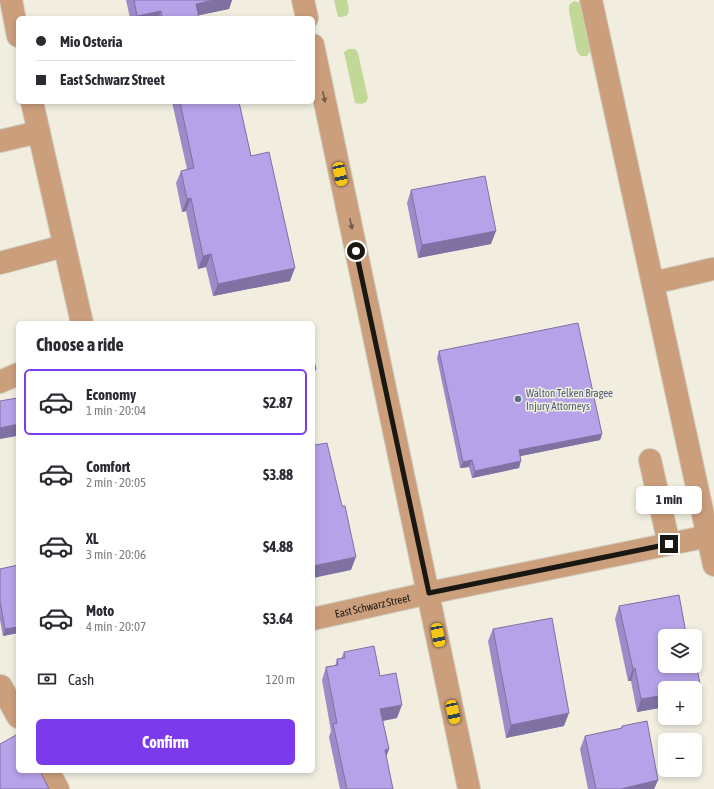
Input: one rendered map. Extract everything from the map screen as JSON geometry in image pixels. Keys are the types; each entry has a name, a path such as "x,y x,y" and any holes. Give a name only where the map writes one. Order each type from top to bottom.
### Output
{"street":[{"path":"11,0 16,26"},
{"path":"303,0 307,16"},
{"path":"591,0 653,283 711,535 714,566"},
{"path":"315,54 469,789"},
{"path":"32,104 82,321"},
{"path":"0,141 39,132"},
{"path":"0,263 64,246"},
{"path":"653,283 713,269"},
{"path":"0,382 16,375"},
{"path":"650,460 669,544"},
{"name":"East Schwarz Street","path":"315,619 429,593 711,535"},
{"path":"6,685 16,712"},
{"path":"49,773 58,789"}],"green space":[{"path":"334,0 347,0 349,10 348,15 338,17"},
{"path":"574,1 581,3 591,50 587,56 581,56 577,52 569,11 569,5"},
{"path":"349,49 355,49 358,53 368,98 366,102 362,104 355,103 344,52"}],"building":[{"path":"134,0 214,0 196,4 199,16 162,16 161,11 137,16"},
{"path":"180,104 239,104 251,156 269,152 295,268 218,284 211,254 203,256 191,198 187,199 181,171 194,168"},
{"path":"485,176 496,231 422,245 411,190"},
{"name":"Walton Telken Bragee Injury Attorneys","path":"578,323 602,434 519,450 521,461 475,471 472,460 463,462 439,351"},
{"path":"16,398 16,424 0,428 0,401"},
{"path":"327,443 342,506 345,506 356,557 315,566 315,445"},
{"path":"16,565 16,627 5,629 0,601 0,569"},
{"path":"679,595 685,629 658,629 658,673 698,673 700,681 658,681 658,696 641,699 635,668 633,669 619,606"},
{"path":"552,618 569,713 511,725 493,629"},
{"path":"374,646 380,676 396,673 402,705 380,709 389,749 385,750 393,789 347,789 333,724 337,723 326,667 338,665 337,659 345,658 344,652"},
{"path":"647,721 658,780 621,789 596,789 585,736"},
{"path":"16,735 16,773 41,773 49,789 0,789 0,744"}],"place":[{"name":"Walton Telken Bragee Injury Attorneys","path":"518,399"}],"route":[{"path":"356,251 429,593 669,544"}]}
